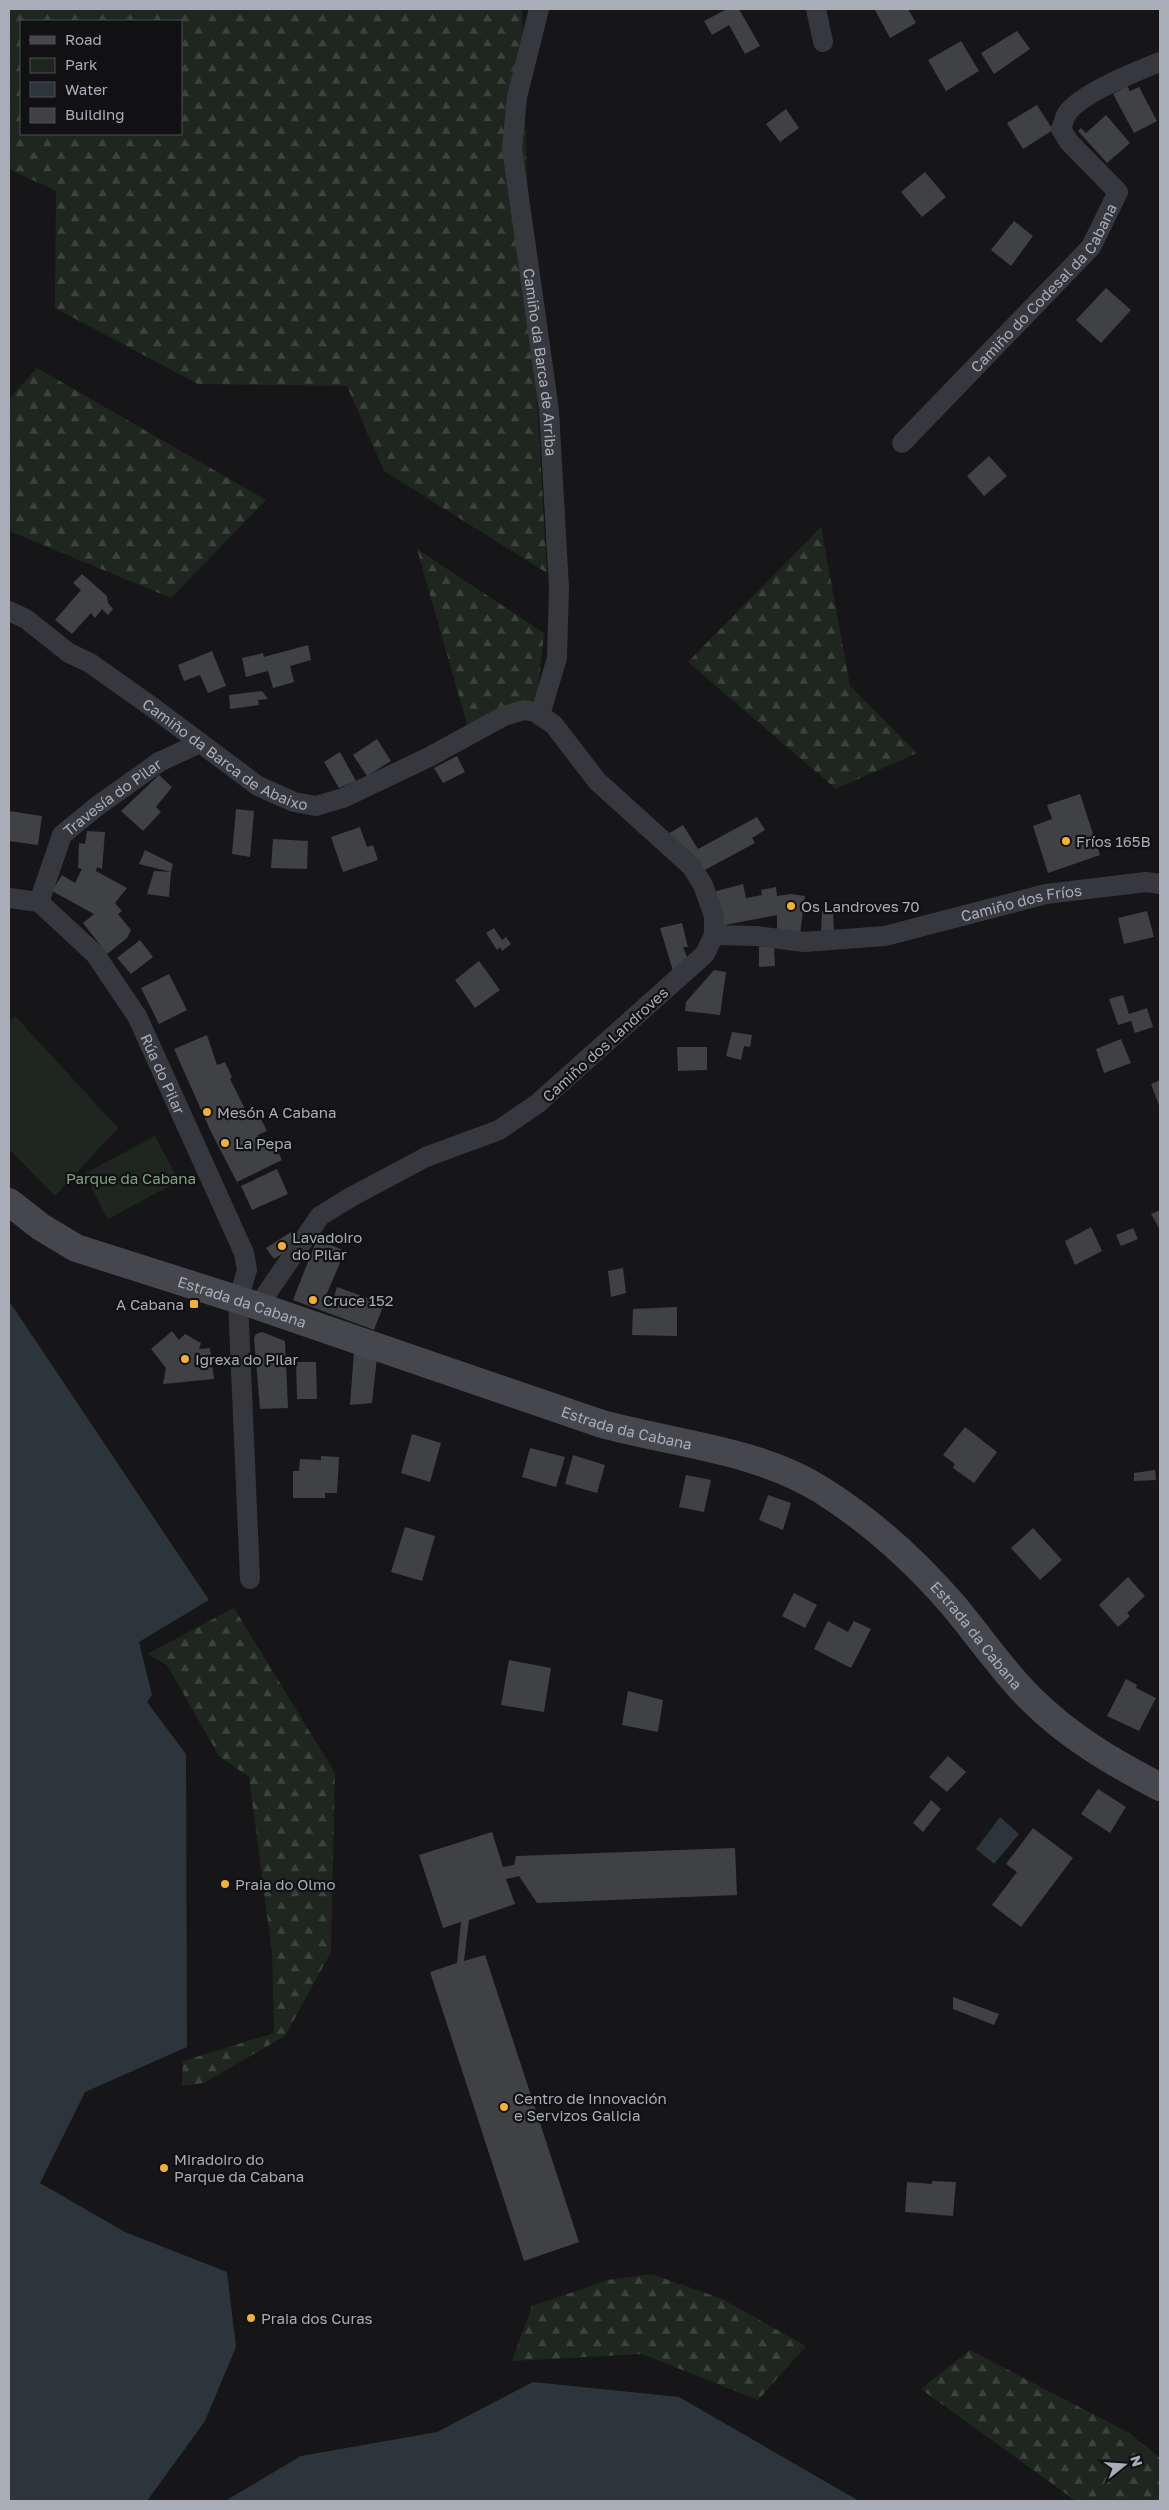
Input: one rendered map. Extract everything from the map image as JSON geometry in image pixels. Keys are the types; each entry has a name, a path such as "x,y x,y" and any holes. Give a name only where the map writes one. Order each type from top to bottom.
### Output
{"main road":[{"name":"Estrada da Cabana","path":"9,1202 41,1227 76,1248 248,1303 599,1423 638,1434 756,1461 821,1490 862,1517 910,1558 1029,1697 1054,1720 1077,1740 1160,1788"}],"street":[{"name":"Camiño da Barca de Arriba","path":"539,9 517,97 512,148 548,410 559,588 557,658 540,715"},
{"path":"816,9 823,42"},
{"name":"Camiño do Codesal da Cabana","path":"902,443 1091,247 1111,209 1118,192 1069,142 1062,129 1067,114 1091,94 1126,76 1160,62"},
{"name":"Camiño da Barca de Abaixo","path":"9,611 26,618 69,653 98,669 258,786 294,802 316,806 343,798 429,757 504,716 524,710 540,715"},
{"path":"540,715 554,724 597,781 691,866 703,885 714,916 714,935"},
{"name":"Travesía do Pilar","path":"39,902 62,835 96,807 159,762 200,743"},
{"name":"Camiño dos Fríos","path":"714,935 756,936 804,942 885,936 1046,894 1146,882 1160,884"},
{"path":"9,898 39,902"},
{"name":"Rúa do Pilar","path":"39,902 95,954 137,1016 244,1253 247,1270 248,1303 250,1579"},
{"name":"Camiño dos Landroves","path":"248,1303 320,1216 351,1197 426,1157 499,1130 536,1104 705,954 714,935"}],"green space":[{"path":"9,9 522,9 530,279 547,573 384,471 347,386 198,384 55,308 56,191 9,169"},
{"path":"37,368 266,500 171,598 9,531 9,399"},
{"path":"821,527 850,686 917,753 836,789 688,662"},
{"path":"417,549 544,633 537,699 467,724"},
{"path":"15,1016 118,1128 55,1196 9,1149 9,1022"},
{"name":"Parque da Cabana","path":"155,1136 179,1181 108,1219 84,1174"},
{"path":"234,1608 335,1773 331,1952 285,2036 204,2083 182,2086 183,2061 274,2033 272,1952 249,1777 219,1756 167,1665 147,1654"},
{"path":"652,2274 722,2299 806,2346 758,2400 642,2354 512,2361 532,2306 608,2280"},
{"path":"970,2350 1131,2434 1160,2458 1160,2501 1076,2501 921,2389"}],"water":[{"path":"9,1301 209,1600 139,1642 152,1695 147,1702 186,1754 187,2047 85,2092 40,2183 125,2232 227,2272 236,2347 205,2421 147,2501 9,2501"},
{"path":"1000,1817 1019,1834 994,1864 976,1849"},
{"path":"533,2382 679,2397 859,2501 225,2501 301,2456 437,2432"}],"building":[{"path":"727,9 739,9 760,46 745,54 729,25 712,35 704,21"},
{"path":"908,9 916,23 890,38 875,10"},
{"path":"1017,31 1030,49 994,74 981,53"},
{"path":"961,41 979,71 946,91 928,60"},
{"path":"1127,86 1130,91 1139,87 1157,121 1134,133 1113,94"},
{"path":"1037,105 1053,130 1023,149 1007,123"},
{"path":"786,109 799,128 780,142 766,124"},
{"path":"1106,115 1130,143 1107,163 1078,131 1081,128 1086,133"},
{"path":"925,172 946,197 922,217 901,192"},
{"path":"1014,221 1033,236 1011,266 991,250"},
{"path":"1106,288 1131,310 1101,343 1076,320"},
{"path":"989,456 1007,476 984,496 967,476"},
{"path":"82,574 107,596 108,603 113,609 108,615 102,609 95,618 91,613 72,634 55,620 81,590 73,583"},
{"path":"308,645 311,660 290,666 294,682 273,688 268,671 246,677 242,658 263,653 264,657"},
{"path":"212,651 226,686 208,693 200,675 184,681 178,665"},
{"path":"262,691 268,699 258,700 259,705 230,709 229,695"},
{"path":"377,739 391,761 367,776 353,755"},
{"path":"340,752 356,781 339,788 324,762"},
{"path":"457,756 465,772 443,783 434,768"},
{"path":"159,775 172,787 156,807 161,812 143,831 121,811"},
{"name":"Fríos 165B","path":"1080,794 1100,855 1048,873 1033,826 1052,819 1047,805"},
{"path":"236,809 254,811 250,857 232,854"},
{"path":"9,811 42,816 38,845 9,841"},
{"path":"757,817 765,830 752,838 755,843 703,871 668,834 683,825 698,849"},
{"path":"360,827 367,847 373,845 378,860 343,872 331,837"},
{"path":"87,831 105,832 102,869 97,867 96,871 127,888 115,903 122,911 118,914 131,930 127,938 107,954 83,923 94,914 52,891 62,875 75,883 82,869 78,868 79,843 85,844"},
{"path":"273,839 308,841 307,869 271,868"},
{"path":"145,850 173,864 171,872 139,864"},
{"path":"154,871 171,872 169,897 147,894"},
{"path":"743,884 746,898 762,895 761,890 776,887 777,896 791,894 805,896 800,934 777,932 777,915 720,926 713,892"},
{"path":"822,911 833,911 834,932 821,933"},
{"path":"1147,911 1154,937 1124,944 1118,918"},
{"path":"682,923 688,947 683,947 687,957 673,971 660,928"},
{"path":"494,928 502,940 506,937 511,944 502,951 500,947 497,950 486,933"},
{"path":"140,940 153,957 131,974 117,958"},
{"path":"774,946 775,966 759,967 759,947"},
{"path":"479,961 500,990 475,1008 455,980"},
{"path":"714,970 726,972 720,1015 685,1011 686,1002"},
{"path":"169,974 187,1010 159,1024 141,988"},
{"path":"1123,995 1129,1014 1147,1008 1153,1027 1135,1033 1131,1021 1118,1025 1109,999"},
{"path":"732,1032 752,1035 750,1047 744,1046 741,1060 726,1056"},
{"path":"207,1035 217,1065 225,1062 232,1077 230,1079 247,1113 256,1109 267,1131 258,1135 262,1144 272,1139 282,1160 237,1182 211,1132 174,1049"},
{"path":"1121,1039 1131,1063 1104,1073 1096,1049"},
{"path":"677,1047 707,1047 707,1070 678,1071"},
{"path":"1160,1080 1160,1108 1151,1084"},
{"path":"277,1169 288,1194 252,1210 241,1186"},
{"path":"1160,1210 1160,1227 1159,1228 1151,1214"},
{"path":"1091,1227 1102,1251 1075,1265 1065,1241"},
{"path":"1133,1228 1138,1239 1121,1246 1116,1235"},
{"name":"Lavadoiro do Pilar","path":"291,1232 298,1243 274,1259 266,1248"},
{"path":"317,1239 345,1251 325,1298 333,1301 337,1287 384,1304 374,1330 293,1300"},
{"path":"623,1268 626,1293 611,1297 608,1271"},
{"path":"677,1307 677,1336 632,1335 633,1309"},
{"name":"Igrexa do Pilar","path":"172,1331 179,1340 185,1334 201,1343 199,1349 210,1348 214,1379 163,1384 166,1368 151,1349"},
{"path":"262,1332 285,1341 288,1408 260,1409 254,1338 256,1334"},
{"path":"354,1352 377,1358 372,1403 350,1405"},
{"path":"296,1362 316,1362 317,1399 297,1399"},
{"path":"965,1427 997,1452 974,1483 953,1468 955,1464 943,1455"},
{"path":"412,1434 441,1443 430,1482 401,1473"},
{"path":"530,1448 565,1457 556,1487 522,1477"},
{"path":"573,1455 605,1465 597,1493 565,1484"},
{"path":"321,1456 339,1457 337,1493 325,1493 325,1498 293,1498 293,1471 299,1471 300,1459 321,1460"},
{"path":"1155,1470 1156,1480 1134,1481 1134,1473"},
{"path":"686,1475 711,1480 704,1512 679,1507"},
{"path":"768,1495 791,1503 783,1530 759,1520"},
{"path":"405,1527 435,1536 422,1581 391,1572"},
{"path":"1033,1528 1062,1560 1040,1580 1011,1548"},
{"path":"1128,1577 1145,1596 1127,1613 1130,1616 1118,1627 1099,1605"},
{"path":"794,1593 817,1605 805,1628 782,1616"},
{"path":"828,1621 848,1632 854,1621 871,1629 851,1668 814,1649"},
{"path":"509,1660 551,1668 544,1712 501,1705"},
{"path":"1126,1679 1137,1685 1136,1688 1156,1698 1139,1731 1107,1716"},
{"path":"628,1691 663,1700 658,1732 622,1725"},
{"path":"948,1756 966,1772 947,1792 929,1777"},
{"path":"1098,1789 1126,1807 1110,1833 1081,1814"},
{"path":"931,1800 941,1809 923,1832 913,1823"},
{"path":"1033,1828 1073,1858 1021,1927 992,1905 1017,1872 1006,1864"},
{"name":"Centro de Innovación e Servizos Galicia","path":"492,1832 503,1867 514,1865 516,1856 735,1848 737,1895 537,1903 519,1876 506,1879 515,1904 469,1920 464,1961 485,1955 579,2242 524,2261 430,1972 457,1963 461,1922 443,1928 419,1855"},
{"path":"953,1997 999,2014 994,2025 953,2009"},
{"path":"932,2181 956,2182 953,2216 905,2212 907,2182 932,2184"}],"place":[{"name":"Fríos 165B","path":"1066,841"},
{"name":"Os Landroves 70","path":"791,906"},
{"name":"Mesón A Cabana","path":"207,1112"},
{"name":"La Pepa","path":"225,1143"},
{"name":"Lavadoiro do Pilar","path":"282,1246"},
{"name":"Cruce 152","path":"313,1300"},
{"name":"A Cabana","path":"194,1304"},
{"name":"Igrexa do Pilar","path":"185,1359"},
{"name":"Praia do Olmo","path":"225,1884"},
{"name":"Centro de Innovación e Servizos Galicia","path":"504,2107"},
{"name":"Miradoiro do Parque da Cabana","path":"164,2168"},
{"name":"Praia dos Curas","path":"251,2318"}]}
